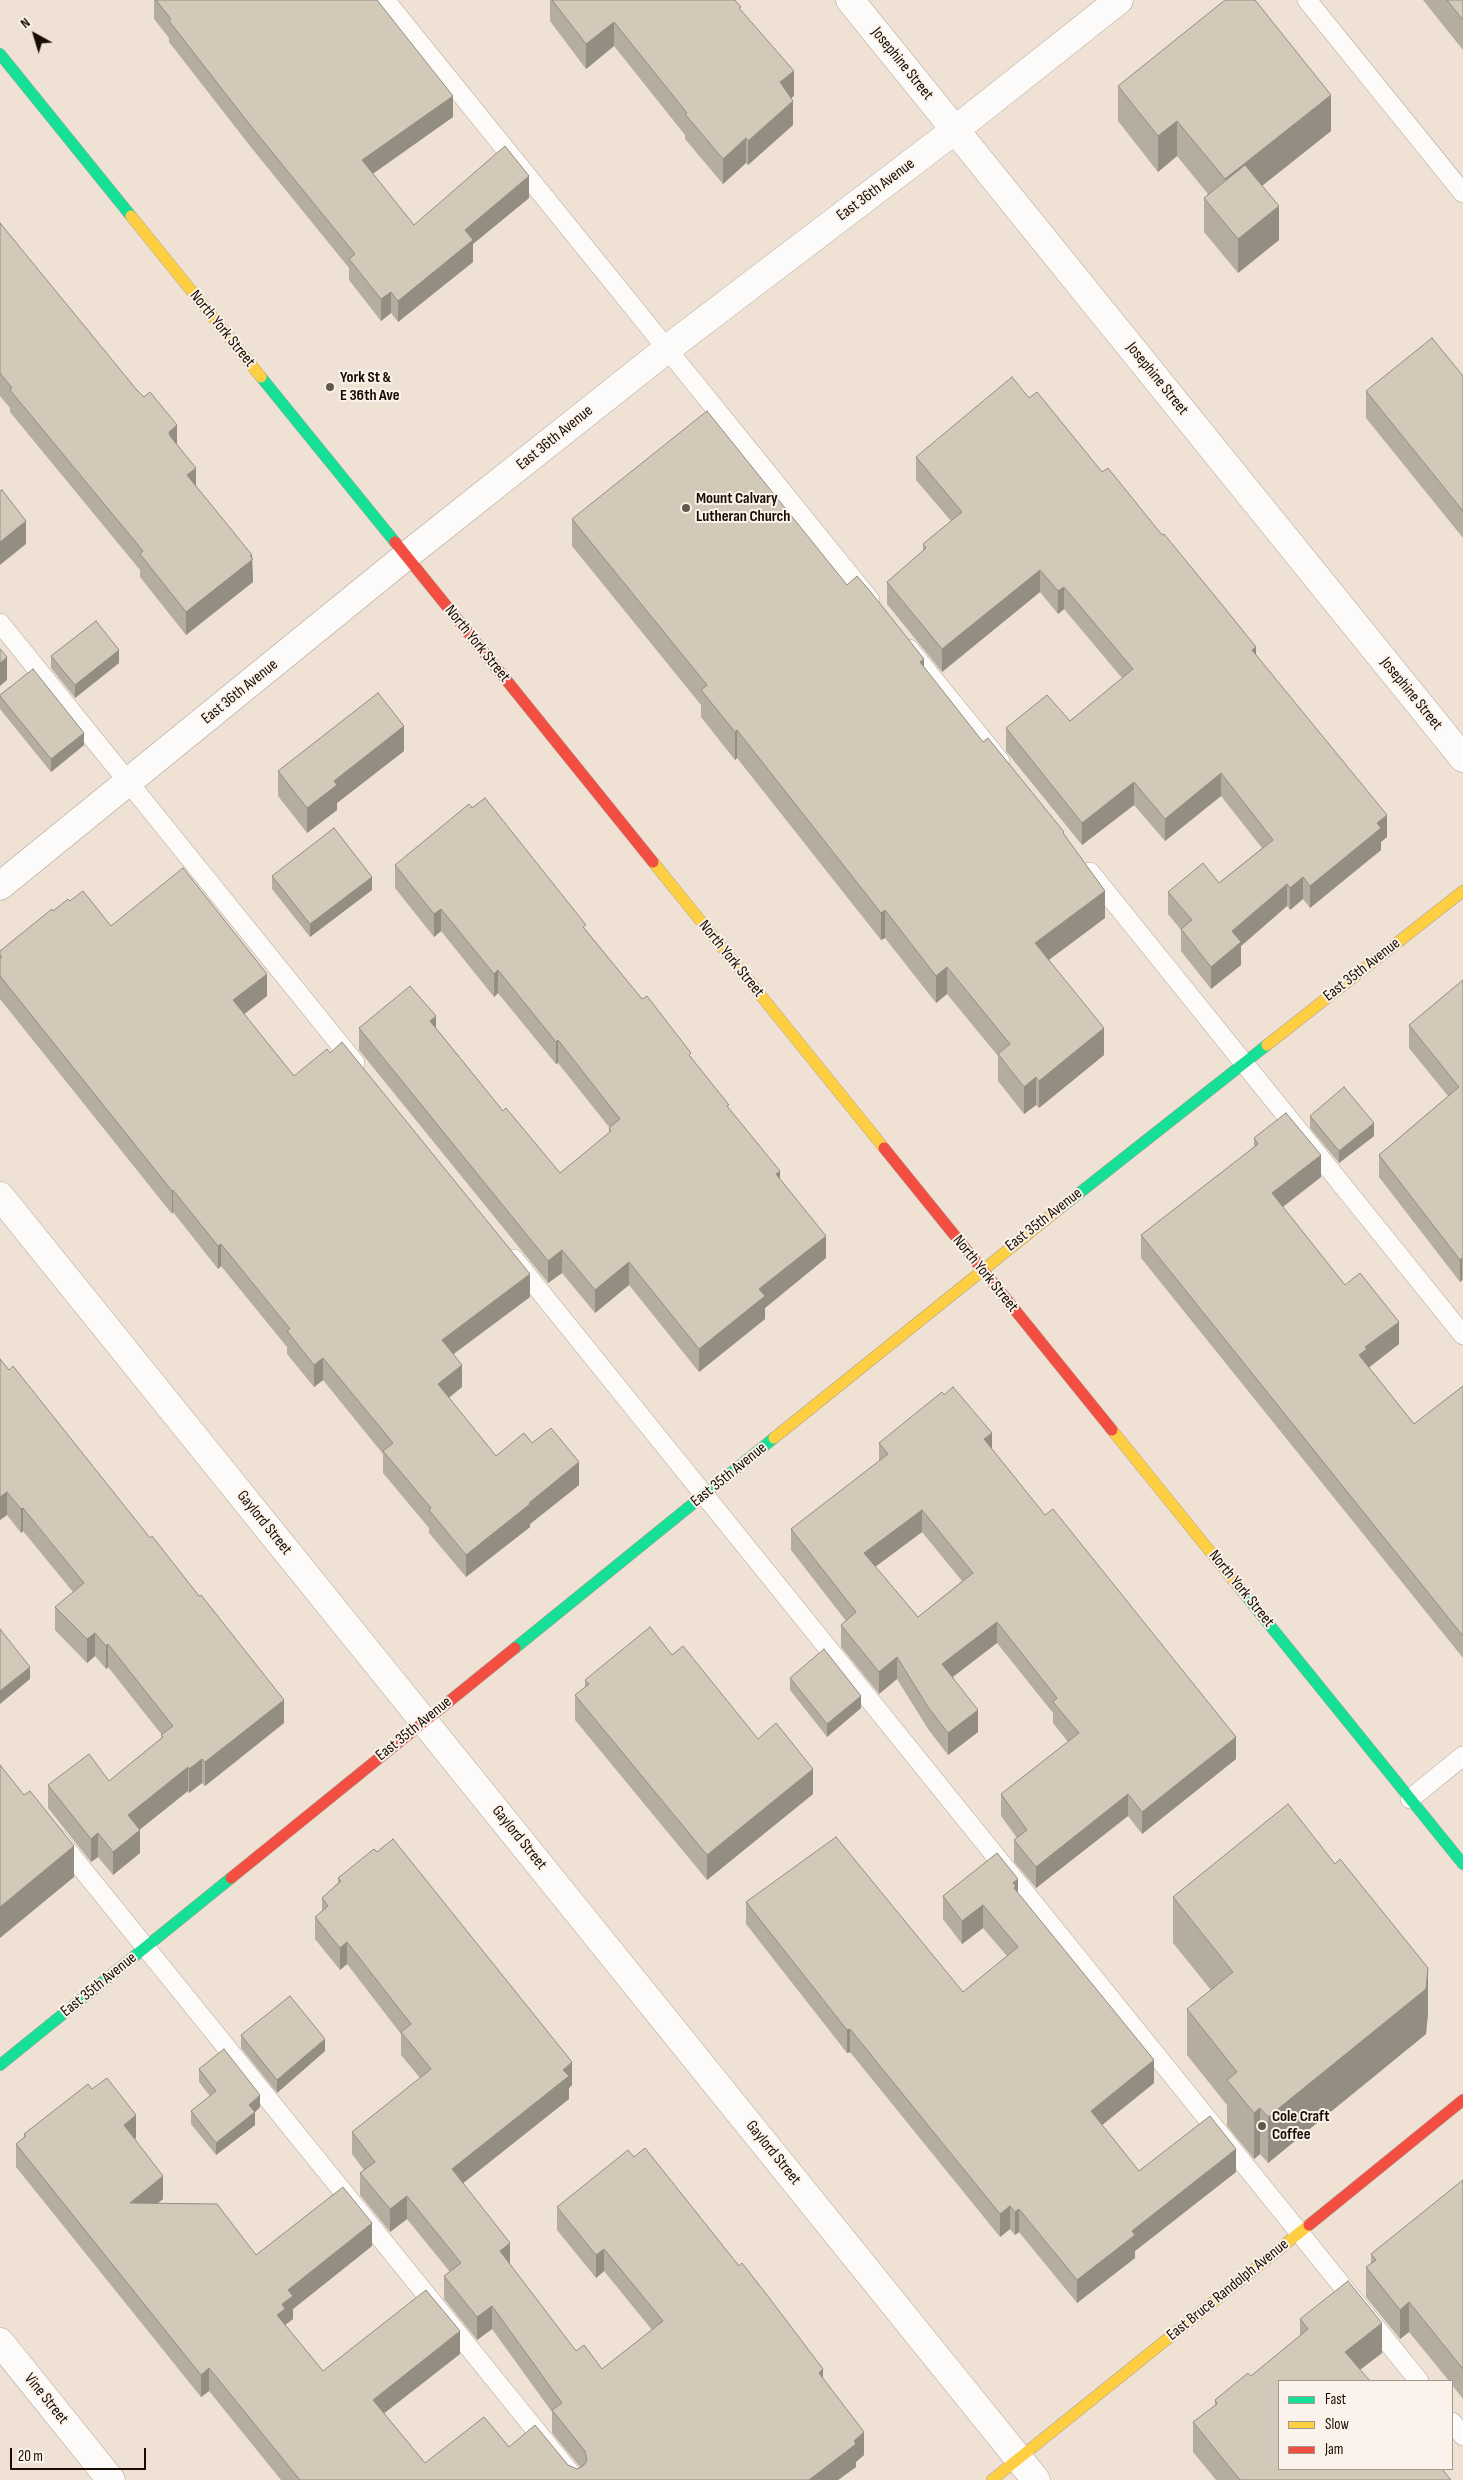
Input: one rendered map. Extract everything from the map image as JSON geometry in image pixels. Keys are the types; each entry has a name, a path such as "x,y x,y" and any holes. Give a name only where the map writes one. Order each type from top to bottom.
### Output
{"street":[{"name":"Josephine Street","path":"850,0 1463,758"},
{"name":"East 36th Avenue","path":"0,886 406,556 667,349 955,130 1119,0"},
{"name":"North York Street","path":"0,54 1463,1864"},
{"name":"East 35th Avenue","path":"0,2065 981,1270 1463,892"},
{"name":"Gaylord Street","path":"0,1196 1036,2480"},
{"name":"East Bruce Randolph Avenue","path":"992,2480 1463,2100"},
{"name":"Vine Street","path":"0,2342 111,2480"}],"lane":[{"path":"385,0 883,616"},
{"path":"1307,0 1463,193"},
{"path":"0,623 368,1078"},
{"path":"895,631 1013,778"},
{"path":"1076,854 1463,1335"},
{"path":"505,1247 1418,2380"},
{"path":"1410,1798 1463,1756"},
{"path":"48,1826 576,2480"},
{"path":"1453,2423 1463,2436"}],"building":[{"path":"156,0 377,0 453,96 362,160 414,225 505,146 529,176 465,230 473,240 398,301 391,292 381,299 349,259 355,254 250,125 169,21 171,19"},
{"path":"552,0 735,0 741,7 739,8 794,71 780,82 793,101 748,141 746,138 723,159 685,114 687,113 614,22 586,44"},
{"path":"1225,0 1255,0 1331,95 1225,179 1177,121 1158,136 1118,86"},
{"path":"1447,0 1463,0 1463,20"},
{"path":"1245,165 1279,206 1238,239 1204,198"},
{"path":"0,223 136,389 144,397 150,392 177,425 169,432 170,436 196,468 187,475 252,555 250,556 253,559 186,612 140,554 143,551 10,390 12,388 0,373"},
{"path":"1432,338 1463,376 1463,511 1366,391"},
{"path":"1012,377 1029,398 1037,392 1102,472 1108,468 1256,647 1252,650 1387,815 1377,823 1381,828 1310,886 1303,877 1290,888 1287,884 1232,931 1241,942 1211,967 1181,929 1192,920 1168,892 1203,863 1219,883 1273,840 1221,773 1165,819 1134,782 1082,823 1006,728 1047,695 1070,721 1133,669 1064,587 1058,591 1040,570 942,649 887,582 926,548 923,544 962,512 916,457"},
{"path":"707,411 847,585 857,576 870,591 924,659 920,662 983,742 988,738 1064,832 1105,891 1035,943 1104,1028 1039,1081 1036,1077 1024,1087 998,1054 1010,1044 947,967 936,976 885,910 881,913 737,730 735,732 701,690 707,685 572,519"},
{"path":"2,490 26,521 0,542 0,491"},
{"path":"96,621 119,650 75,685 51,656"},
{"path":"0,649 7,657 0,663"},
{"path":"33,669 84,733 51,759 0,696"},
{"path":"378,693 404,726 334,781 337,785 307,808 278,771"},
{"path":"485,798 586,925 583,927 642,999 647,996 691,1053 689,1055 729,1105 727,1106 780,1171 776,1174 826,1236 759,1289 765,1296 699,1349 629,1262 595,1290 562,1250 548,1261 359,1028 410,986 436,1016 430,1021 503,1111 506,1108 560,1173 611,1131 609,1128 620,1119 558,1040 556,1042 498,970 494,974 441,909 434,914 395,865 469,804 472,808"},
{"path":"334,828 372,877 310,924 272,876"},
{"path":"183,868 267,974 233,1000 294,1076 327,1049 330,1053 342,1042 530,1274 442,1340 462,1365 438,1384 496,1456 524,1433 532,1443 551,1428 579,1462 466,1555 429,1510 431,1508 383,1451 393,1443 323,1358 314,1365 287,1331 290,1329 221,1244 218,1246 172,1191 0,976 0,959 2,957 0,951 52,909 53,911 68,899 70,901 83,891 111,926"},
{"path":"1463,980 1463,1259 1460,1260 1379,1155 1459,1087 1409,1025"},
{"path":"1344,1087 1374,1123 1339,1151 1310,1116"},
{"path":"1286,1113 1321,1155 1272,1193 1345,1285 1360,1273 1399,1322 1365,1347 1367,1349 1359,1355 1414,1424 1463,1386 1463,1636 1141,1235 1258,1144 1254,1138"},
{"path":"0,1359 9,1370 13,1366 150,1538 152,1536 199,1596 201,1595 284,1700 205,1762 202,1759 189,1769 188,1767 128,1815 140,1830 113,1852 98,1833 91,1839 48,1785 89,1754 109,1781 163,1737 161,1735 173,1726 108,1644 106,1646 95,1633 87,1639 55,1607 84,1583 23,1508 21,1509 7,1492 0,1497"},
{"path":"953,1387 992,1433 984,1439 1045,1515 1053,1509 1236,1737 1142,1812 1128,1794 1036,1867 1014,1840 1027,1830 1001,1794 1079,1733 1053,1702 1057,1698 997,1622 942,1664 978,1710 948,1733 928,1707 897,1657 879,1672 841,1625 856,1612 791,1529 888,1454 879,1443 942,1392 944,1395","holes":["922,1510 973,1573 918,1617 864,1553"]},
{"path":"650,1627 672,1655 683,1646 758,1739 776,1723 813,1769 707,1855 575,1695 589,1684 585,1680"},
{"path":"0,1629 30,1667 0,1691"},
{"path":"824,1649 861,1696 827,1724 790,1678"},
{"path":"0,1765 24,1795 30,1791 74,1846 0,1907"},
{"path":"1288,1804 1335,1864 1340,1859 1428,1968 1426,1989 1268,2117 1260,2108 1254,2113 1227,2080 1237,2072 1187,2009 1233,1972 1173,1897"},
{"path":"836,1837 963,1992 1018,1947 983,1905 962,1921 943,1896 997,1853 1018,1879 1013,1883 1016,1886 1014,1888 1154,2060 1091,2111 1139,2171 1210,2116 1236,2149 1132,2231 1135,2235 1077,2280 1019,2209 1015,2212 1010,2206 1000,2214 850,2029 847,2030 746,1902"},
{"path":"393,1839 572,2062 563,2070 569,2076 452,2169 510,2243 500,2251 576,2351 584,2345 602,2369 663,2321 604,2249 596,2255 557,2207 628,2150 634,2157 645,2148 739,2266 742,2263 767,2295 823,2369 819,2373 864,2432 854,2441 856,2444 809,2480 300,2480 209,2368 201,2375 16,2144 26,2136 24,2134 88,2084 92,2089 107,2078 136,2115 124,2125 163,2176 130,2203 217,2204 256,2255 343,2187 372,2223 288,2290 293,2296 282,2304 285,2309 277,2315 323,2371 426,2290 460,2331 373,2400 425,2463 484,2417 509,2447 535,2425 568,2465 577,2469 583,2466 587,2461 585,2451 552,2410 562,2403 492,2306 477,2317 444,2276 461,2263 407,2196 390,2209 360,2173 375,2162 352,2132 431,2069 401,2032 411,2024 347,1942 340,1948 315,1917 328,1906 322,1898 341,1881 338,1878 374,1849 377,1852"},
{"path":"290,1996 325,2039 277,2080 241,2035"},
{"path":"224,2049 260,2095 249,2105 255,2112 216,2143 191,2111 216,2091 199,2069"},
{"path":"1463,2180 1463,2369 1409,2302 1400,2310 1366,2267 1376,2260 1371,2254"},
{"path":"1348,2281 1382,2323 1345,2352 1369,2380 1278,2380 1278,2470 1443,2470 1451,2480 1240,2480 1193,2422 1217,2404 1215,2400 1248,2373 1251,2376 1308,2329 1300,2319"}],"traffic: fast":[{"path":"0,54 131,216"},
{"path":"261,377 395,542"},
{"path":"1059,1209 1267,1045"},
{"path":"515,1648 774,1438"},
{"path":"1238,1586 1463,1864"},
{"path":"0,2065 231,1878"}],"traffic: slow":[{"path":"131,216 261,377"},
{"path":"653,862 884,1148"},
{"path":"1267,1045 1463,891"},
{"path":"774,1438 1059,1209"},
{"path":"1112,1430 1238,1586"},
{"path":"992,2480 1309,2225"}],"traffic: jam":[{"path":"395,542 653,862"},
{"path":"884,1148 1112,1430"},
{"path":"231,1878 515,1648"},
{"path":"1309,2225 1463,2100"}],"place":[{"name":"York St & E 36th Ave","path":"330,387"},
{"name":"Mount Calvary Lutheran Church","path":"686,508"},
{"name":"Cole Craft Coffee","path":"1262,2126"}]}
